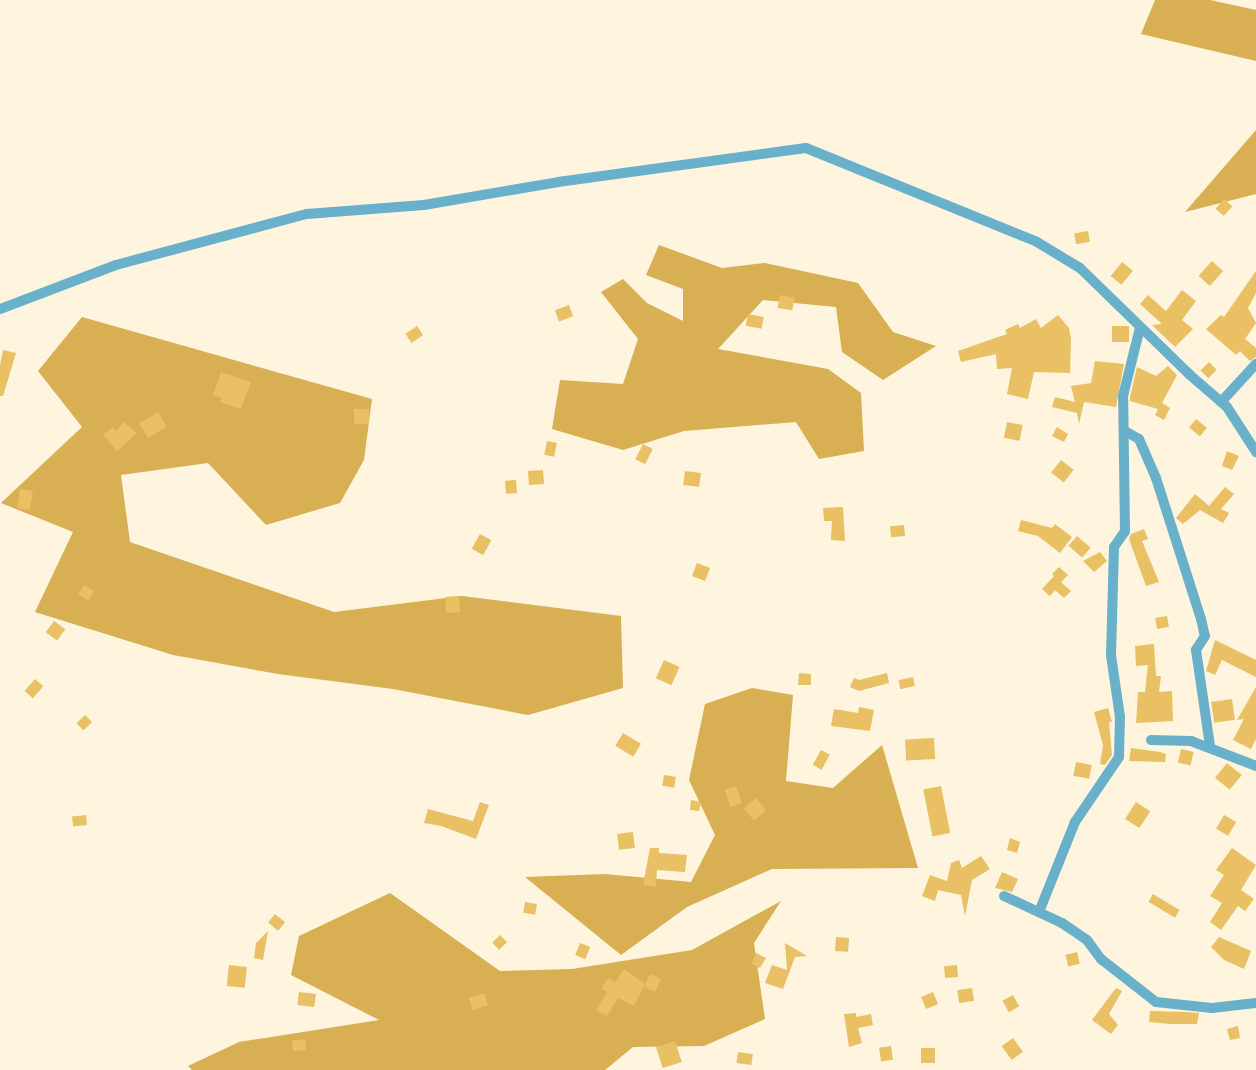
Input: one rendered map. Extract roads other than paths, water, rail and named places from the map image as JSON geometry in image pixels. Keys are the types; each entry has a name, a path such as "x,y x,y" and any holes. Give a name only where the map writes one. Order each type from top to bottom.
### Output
{"street":[{"path":"0,309 116,265 306,214 424,204 558,182 806,148 1037,242 1080,268 1140,328 1221,402 1256,452"},
{"path":"1039,912 1075,822 1095,788 1119,757 1120,717 1111,654 1114,547 1125,531 1123,396 1140,328"},
{"path":"1221,402 1256,364"},
{"path":"1125,431 1139,439 1156,478 1205,636 1196,650 1210,746"},
{"path":"1151,740 1191,741 1210,746 1256,766"},
{"path":"1004,896 1039,912 1087,940 1101,959 1156,1002 1212,1008 1256,1003"}]}
